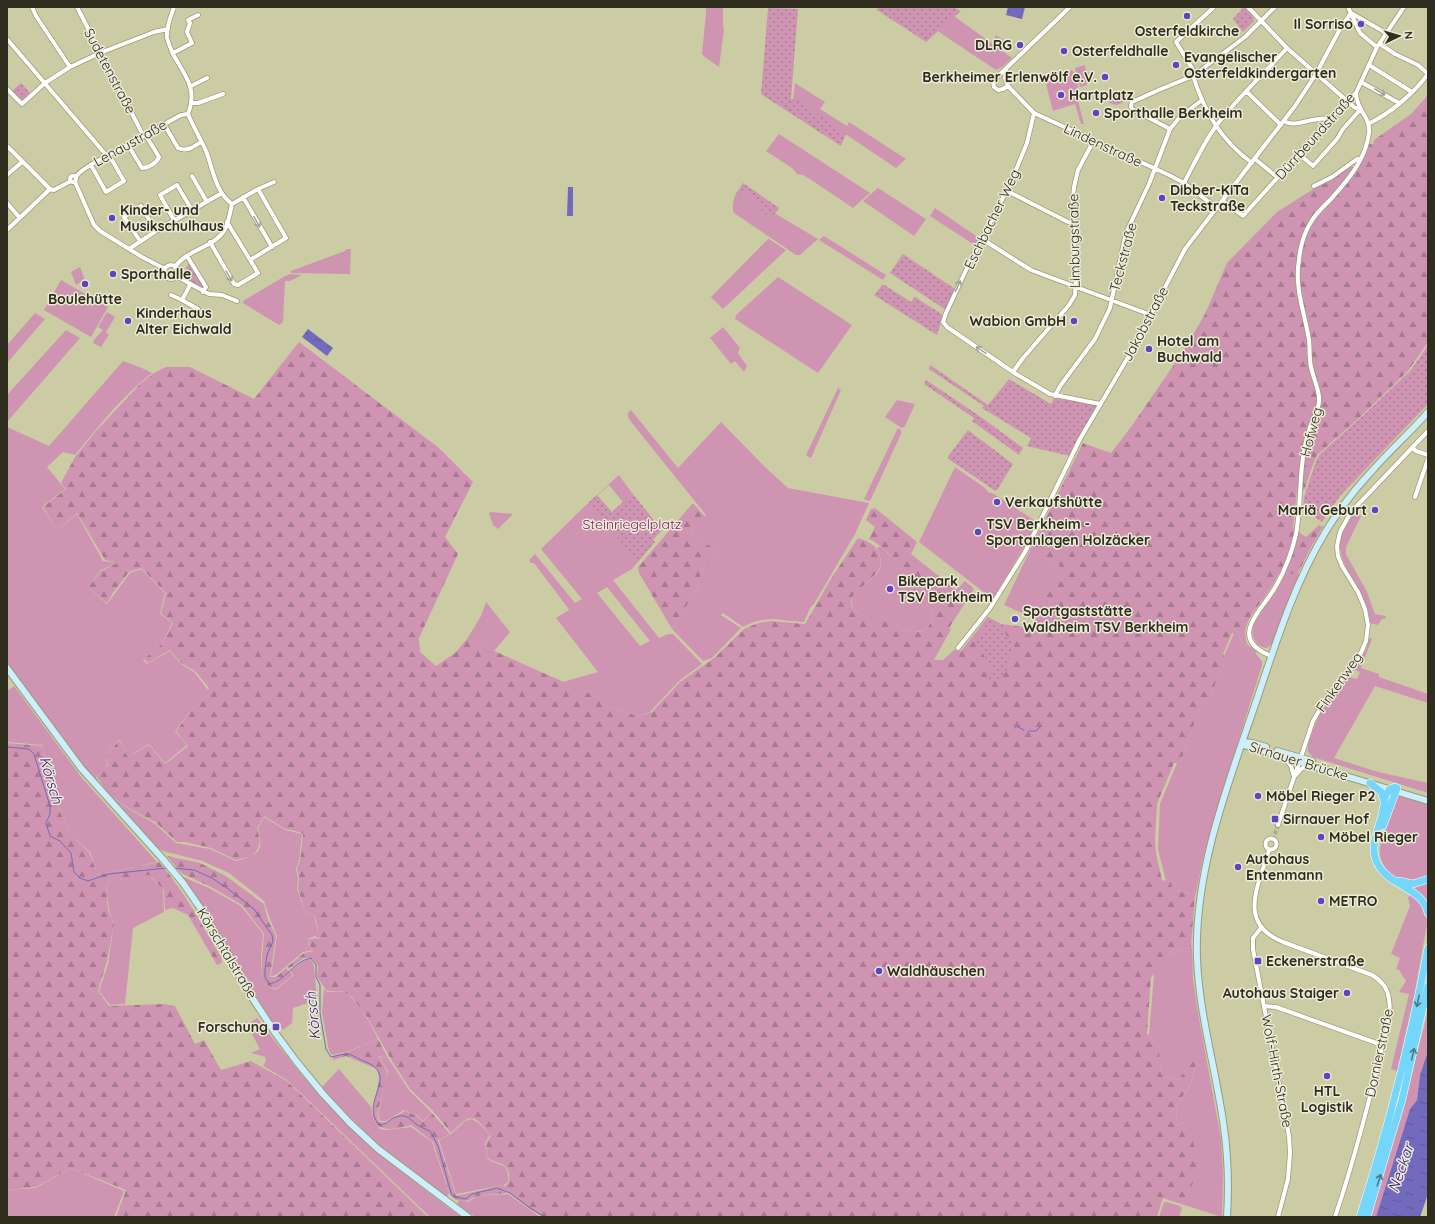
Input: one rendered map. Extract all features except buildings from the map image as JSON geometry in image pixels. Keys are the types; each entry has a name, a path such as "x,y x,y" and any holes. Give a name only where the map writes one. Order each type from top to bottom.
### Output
{"highway":[{"path":"1370,783 1381,792 1384,805"},
{"path":"1395,789 1386,794 1374,842 1374,851 1377,864 1388,876 1420,898 1426,906 1428,912"},
{"path":"1395,789 1378,844 1380,860 1386,871 1400,881 1413,884 1428,879"},
{"path":"1360,1217 1401,1076 1418,1002 1428,948"},
{"path":"1367,1217 1400,1107 1428,986"},
{"path":"1423,1009 1428,998"}],"main road":[{"path":"1227,1217 1228,1178 1222,1112 1202,1007 1198,972 1197,939 1200,897 1206,863 1216,824 1247,728 1299,583 1327,529 1344,504 1362,481 1428,412"},
{"name":"Körschtalstraße","path":"7,668 81,768 177,875 203,912 251,996 276,1034 323,1094 350,1123 378,1149 468,1217"},
{"path":"1237,760 1246,751 1255,746 1249,737 1247,728"},
{"name":"Sirnauer Brücke","path":"1243,742 1282,756 1300,759 1310,764 1370,783 1428,798"},
{"name":"Sirnauer Brücke","path":"1255,746 1395,789 1428,801"}],"street":[{"path":"32,7 36,16 70,67"},
{"name":"Sudetenstraße","path":"77,7 144,134 159,157 157,161 146,168 142,168 128,145"},
{"path":"174,7 167,37 173,53 191,86 193,94 192,103 188,114 206,151 214,177 226,200 232,204"},
{"path":"1006,69 1005,78 1008,86 1003,90 998,90 993,84 996,78 1070,7"},
{"path":"1214,7 1177,40 1176,44 1194,75 1202,100 1216,126 1231,145 1278,177"},
{"path":"1248,7 1287,48 1354,107 1360,110"},
{"path":"1170,129 1133,110 1131,108 1131,103 1138,98 1194,75 1237,44 1275,7"},
{"path":"1348,7 1360,33 1379,46 1418,65 1428,74 1419,86 1399,103 1388,112 1368,124 1356,101 1356,92"},
{"name":"Dürrbeundstraße","path":"1223,201 1243,216 1347,100 1356,92 1386,33 1404,7"},
{"path":"1351,13 1386,33"},
{"name":"Jakobstraße","path":"958,648 990,608 1025,552 1074,452 1130,353 1187,246 1283,123 1316,74 1340,29 1351,13"},
{"path":"173,53 192,43 187,32 190,23 188,20 198,15"},
{"path":"7,89 22,104 44,83 70,67 100,53 154,32 168,29"},
{"path":"7,39 108,156 124,181 106,192 91,166"},
{"path":"1184,183 1202,147 1216,126 1246,91 1287,48"},
{"path":"1369,65 1412,92"},
{"path":"191,86 207,78"},
{"path":"1361,82 1399,103"},
{"name":"Lindenstraße","path":"1008,86 1034,113 1184,183 1217,208"},
{"path":"1246,91 1283,123 1290,124 1322,118 1330,119"},
{"path":"192,103 198,103 223,94"},
{"name":"Teckstraße","path":"1055,396 1060,386 1095,339 1101,328 1112,301 1126,233 1155,169 1170,129 1180,117 1202,100"},
{"path":"1299,154 1313,166 1360,110"},
{"name":"Eschbacher Weg","path":"1013,372 947,327 943,322 982,239 1007,191 1027,143 1034,113"},
{"name":"Lenaustraße","path":"50,189 54,190 74,180 78,174 144,134 182,115 188,114"},
{"path":"164,124 178,148 182,150 188,150 201,142"},
{"name":"Hofweg","path":"1272,656 1260,651 1253,645 1249,636 1249,627 1276,587 1291,552 1298,520 1304,450 1319,402 1318,392 1310,364 1309,342 1300,299 1298,261 1310,223 1343,185 1361,159 1368,136 1368,124"},
{"name":"Limburgstraße","path":"1013,372 1021,360 1069,305 1075,295 1076,287 1072,207 1074,181 1080,165 1094,140"},
{"path":"7,146 50,189 7,230"},
{"path":"1314,186 1332,177 1358,159 1361,159"},
{"path":"7,176 22,162"},
{"path":"192,176 207,202"},
{"path":"74,180 94,225 100,231 165,269"},
{"path":"175,267 182,259 220,236 226,228 232,204 258,189 274,182"},
{"path":"174,220 160,195 177,185 192,210"},
{"path":"250,260 286,238 258,189"},
{"path":"1007,191 1068,222 1073,223"},
{"path":"129,249 174,220 222,193"},
{"path":"243,197 272,247"},
{"path":"7,203 20,218"},
{"path":"140,241 124,216 141,206 156,231"},
{"path":"210,242 234,284 238,285 258,273 227,222"},
{"path":"982,239 1031,270 1150,315"},
{"path":"187,256 206,287 203,292"},
{"path":"165,269 171,266 175,267"},
{"path":"165,269 164,275 167,278 172,279 176,276 178,271 175,267"},
{"path":"176,276 203,292 209,294 222,294 237,301"},
{"path":"182,300 190,285"},
{"path":"171,295 198,309"},
{"path":"1013,372 1055,396 1100,404"},
{"name":"Finkenweg","path":"1300,759 1317,713 1327,697 1357,662 1367,637 1367,620 1363,603 1338,556 1337,546 1340,532 1351,512 1428,431"},
{"path":"1412,447 1416,451 1428,455"},
{"path":"1415,497 1428,459"},
{"path":"1282,756 1291,766 1294,777"},
{"path":"1278,825 1300,759"},
{"path":"1294,777 1301,769 1310,764"},
{"path":"1261,928 1255,918 1254,902 1269,850"},
{"name":"Wolf-Hirth-Straße","path":"1261,928 1253,937 1252,946 1265,1006 1290,1141 1288,1179 1278,1217"},
{"name":"Dornierstraße","path":"1261,928 1274,939 1376,977 1387,991 1390,1007 1382,1045 1357,1147 1336,1217"},
{"path":"1265,1006 1276,1007 1382,1045"}],"green space":[{"path":"706,7 723,7 724,30 719,67 702,54"},
{"path":"882,7 953,7 961,11 926,42 877,10"},
{"path":"1244,7 1253,17 1254,21 1243,32 1233,19"},
{"path":"768,8 798,9 791,99 795,99 846,134 841,146 761,94"},
{"path":"954,16 1012,58 996,70 938,31"},
{"path":"996,35 1009,44 1004,49 993,41"},
{"path":"1085,65 1086,73 1089,72 1090,77 1088,77 1087,85 1080,87 1075,68"},
{"name":"Hartplatz","path":"1072,70 1078,81 1078,93 1076,94 1084,124 1081,124 1075,104 1053,111 1044,76"},
{"path":"21,83 30,93 21,101 11,92"},
{"path":"795,83 825,102 820,109 847,126 849,122 906,159 896,168 793,99"},
{"path":"1121,91 1124,100 1122,103 1116,105 1110,103 1107,95"},
{"path":"1428,95 1428,342 1408,371 1358,419 1317,455 1305,489 1297,490 1293,528 1306,537 1319,525 1323,527 1298,573 1285,575 1279,573 1270,590 1247,624 1245,637 1247,644 1245,645 1241,641 1239,635 1232,633 1223,654 1226,659 1210,696 1200,708 1180,763 1174,763 1157,804 1155,839 1156,854 1162,880 1171,882 1173,889 1195,895 1191,947 1169,954 1162,966 1151,977 1147,1033 1159,1047 1161,1074 1164,1077 1178,1080 1193,1061 1196,1064 1190,1085 1177,1105 1176,1124 1187,1122 1196,1153 1198,1166 1190,1188 1181,1204 1163,1198 1157,1217 543,1217 531,1210 502,1188 507,1193 477,1196 467,1201 456,1200 450,1195 433,1142 411,1125 389,1129 380,1127 375,1123 373,1109 379,1079 377,1069 346,1056 333,1060 333,1056 348,1052 378,1039 388,1058 378,1056 387,1071 386,1082 377,1114 379,1122 386,1122 405,1111 416,1115 423,1122 431,1112 450,1134 438,1140 456,1196 504,1185 504,1187 509,1182 508,1170 506,1167 487,1157 486,1143 491,1136 480,1123 472,1118 463,1122 451,1133 433,1111 410,1089 393,1063 367,1017 352,997 342,991 327,991 317,977 318,966 312,958 304,958 289,969 287,967 304,953 313,951 308,940 315,938 320,939 315,916 306,914 298,889 299,877 297,868 300,861 303,834 285,829 264,816 257,828 260,843 256,852 253,856 236,860 211,848 185,842 177,842 155,822 130,809 114,798 106,791 97,777 103,768 108,766 106,757 119,740 128,757 149,745 165,764 188,746 176,731 209,688 195,671 181,663 170,650 148,663 144,659 162,644 173,623 161,614 166,593 141,568 129,572 107,603 88,587 101,571 117,563 105,560 77,513 57,530 43,507 66,489 61,483 75,457 96,431 141,383 154,373 166,367 190,367 254,399 299,342 439,448 473,482 445,537 458,554 419,638 420,652 436,666 455,653 467,639 600,698 600,704 638,716 652,712 680,682 714,658 744,629 758,623 771,621 805,624 832,577 858,538 872,544 875,547 879,554 881,565 874,576 852,597 851,603 853,609 859,614 890,621 909,631 917,632 923,630 930,623 932,618 932,606 923,591 905,576 892,556 869,539 875,527 866,520 871,509 875,508 917,542 911,554 956,590 965,581 974,589 949,628 951,629 934,660 943,660 954,650 961,651 988,617 1001,624 1031,628 1060,566 1029,552 1083,443 1111,453 1131,427 1184,350 1205,314 1227,263 1277,212 1350,166 1357,169 1364,158 1369,144 1373,144 1374,140 1411,114"},
{"path":"779,134 870,193 853,208 810,179 803,175 797,174 792,168 766,151"},
{"path":"743,183 779,208 772,219 762,210 761,204 739,189"},
{"path":"878,188 926,219 914,236 863,201"},
{"path":"739,189 761,204 772,218 776,214 818,239 800,255 796,255 734,213 734,201"},
{"path":"935,208 979,238 976,246 930,216"},
{"path":"824,236 886,275 883,280 819,240"},
{"path":"768,239 786,250 723,309 711,297"},
{"path":"346,249 351,249 350,274 291,273 291,271 345,251"},
{"path":"903,254 955,289 946,310 890,273"},
{"path":"189,263 204,288 203,289 181,277"},
{"path":"80,267 85,280 76,285 71,272"},
{"path":"291,274 302,275 290,281 285,281 283,322 279,325 243,303 243,301"},
{"path":"778,277 852,325 818,373 735,319 736,315"},
{"path":"61,280 108,307 91,337 44,310"},
{"path":"883,284 911,302 915,297 943,315 937,335 874,295"},
{"path":"107,312 115,317 106,332 109,335 101,347 93,343 103,330 98,327"},
{"path":"35,313 45,319 7,363 7,345"},
{"path":"723,327 740,348 738,353 747,366 744,372 735,361 731,364 710,338"},
{"path":"66,330 80,338 7,422 7,395"},
{"path":"1428,345 1428,404 1340,496 1322,522 1303,509 1304,497 1316,461 1320,454 1411,370"},
{"path":"123,361 152,373 121,401 75,455 63,452 47,467 65,489 42,507 57,530 77,514 103,561 117,563 101,570 88,587 107,604 130,573 141,569 165,593 160,614 172,623 162,644 143,660 147,664 170,651 181,664 194,672 208,690 175,731 187,745 165,763 149,744 128,757 119,739 106,757 107,765 96,777 101,787 65,743 7,663 7,427 49,446"},
{"path":"930,365 988,405 1009,379 1051,404 1054,398 1095,404 1096,407 1070,456 1027,446 1031,438 982,408 984,406 929,369"},
{"path":"926,380 1023,448 1019,455 972,421 974,418 924,384"},
{"path":"838,388 841,390 811,458 806,455"},
{"path":"897,400 915,404 905,426 902,428 885,417"},
{"path":"631,410 678,468 721,422 788,488 869,503 855,534 814,604 810,608 804,622 767,619 743,627 723,613 721,615 741,628 712,658 703,661 672,629 695,592 701,574 717,550 690,534 706,515 628,418 628,413"},
{"path":"898,428 901,430 901,434 871,499 869,501 864,499"},
{"path":"968,430 1013,464 997,490 994,490 947,458"},
{"name":"TSV Berkheim - Sportanlagen Holzäcker","path":"955,467 985,488 988,492 994,494 1037,522 1027,542 994,597 990,597 919,542"},
{"path":"619,475 632,493 623,502 609,485 590,502 638,562 632,569 613,580 659,638 668,634 673,634 702,664 679,681 650,712 638,716 600,704 600,698 563,682 598,672 556,618 569,610 568,608 534,563 531,563 529,560 535,554 575,603 582,599 541,549 585,506","holes":["607,587 650,641 640,646 597,593"]},
{"name":"Steinriegelplatz","path":"632,493 662,530 653,540 655,542 638,562 589,502 597,495 612,512"},
{"path":"692,504 694,504 705,517 690,534 717,550 701,574 695,592 672,629 639,573 638,567"},
{"path":"1355,512 1361,516 1346,547 1346,554 1367,592 1375,614 1386,616 1385,619 1382,619 1378,625 1370,623 1365,602 1346,566 1340,548 1340,538 1344,528"},
{"path":"489,513 513,514 498,529 493,525"},
{"name":"Bikepark TSV Berkheim","path":"880,546 893,558 905,576 923,591 930,601 933,613 932,619 925,629 913,632 884,619 858,613 854,610 852,602 856,591 873,578 881,566 881,559 877,548"},
{"path":"1029,552 1060,566 1036,619 1004,605"},
{"path":"1298,573 1300,575 1272,644 1267,648 1259,645 1256,643 1253,635 1254,623 1285,575"},
{"path":"486,602 510,632 494,651 467,639 481,616"},
{"path":"988,617 1000,624 1004,624 1006,635 1012,642 1010,645 1012,655 1006,664 1008,668 1006,672 993,684 988,677 992,666 976,645 974,640 979,637 983,631 981,625"},
{"path":"1234,633 1239,635 1241,641 1245,645 1247,644 1257,652 1256,654 1262,661 1262,665 1214,819 1203,858 1195,895 1173,889 1171,882 1166,881 1158,849 1160,804 1177,763 1180,763 1200,708 1210,696 1226,659 1224,656"},
{"path":"1369,638 1372,639 1361,668 1379,674 1379,677 1428,694 1428,703 1375,686 1334,758 1378,772 1428,783 1428,793 1313,757 1308,752 1310,738 1319,717 1328,702 1349,675 1352,678 1357,679 1360,672 1355,670 1355,668 1366,650"},
{"path":"14,686 82,778 157,862 98,875 90,852 71,835 58,806 42,745 7,742 7,691"},
{"path":"7,743 42,746 58,807 71,835 89,852 98,875 159,862 185,896 221,957 222,963 217,965 188,915 173,908 165,910 164,890 149,875 106,882 108,910 114,924 107,961 98,991 109,1006 164,1004 175,1006 195,1044 204,1040 221,1070 251,1061 287,1081 428,1217 116,1217 126,1190 70,1168 36,1187 7,1190"},
{"path":"106,793 129,809 154,823 176,843 210,849 236,861 250,857 258,851 260,847 260,836 258,828 264,817 285,830 302,834 299,861 296,868 298,878 297,889 306,914 314,916 320,939 315,936 308,939 308,944 313,950 303,952 276,975 271,976 277,936 264,901 229,873 202,861 163,851 156,847"},
{"path":"1399,796 1404,796 1428,804 1428,878 1417,882 1406,881 1394,876 1385,867 1380,855 1381,841 1395,801"},
{"path":"167,856 200,863 226,876 264,904 268,920 276,936 270,977 276,977 286,968 293,975 276,989 262,983 264,934 242,905 211,887 181,873"},
{"path":"148,875 163,889 164,912 133,928 125,1004 110,1005 99,991 108,964 114,924 109,910 106,882"},
{"path":"181,876 209,888 241,906 263,934 261,957 262,983 276,990 294,975 290,971 304,960 311,959 314,966 317,1000 293,1008 292,1023 283,1030 278,1023 274,1026 206,911"},
{"path":"1428,881 1428,907 1404,884"},
{"path":"1411,893 1423,907 1427,924 1413,1001 1397,1071 1391,1069 1409,994 1399,992 1406,981 1399,970 1396,969 1400,958 1391,954 1410,906 1408,898"},
{"path":"1191,947 1197,1007 1221,1139 1223,1173 1222,1217 1181,1204 1193,1183 1185,1122 1176,1124 1177,1105 1190,1086 1196,1064 1193,1061 1178,1080 1164,1077 1161,1074 1159,1047 1149,1035 1154,974 1169,954"},
{"path":"324,989 327,992 343,992 349,995 364,1012 378,1039 349,1051 332,1055 329,1051 322,1012"},
{"path":"1428,1011 1428,1051 1420,1075 1417,1100 1410,1109 1376,1217 1371,1217 1405,1101"},
{"path":"257,1018 303,1076 348,1124 395,1166 461,1217 430,1217 287,1080 263,1066 266,1061 265,1057 251,1053 260,1049 247,1025"},
{"path":"379,1057 388,1058 409,1090 431,1112 423,1121 417,1115 404,1110 386,1121 380,1121 378,1114 388,1071"},
{"path":"339,1069 371,1107 374,1121 380,1129 388,1130 411,1127 432,1142 449,1193 446,1197 383,1150 321,1088"},
{"path":"472,1119 480,1124 490,1135 485,1143 487,1158 505,1167 508,1175 508,1182 504,1185 456,1194 439,1140 451,1134 465,1121"},
{"path":"70,1168 124,1191 114,1217 7,1217 7,1190 36,1188"},
{"path":"508,1194 540,1217 475,1217 457,1204 459,1200 468,1202 478,1196"},
{"path":"1164,1202 1180,1206 1182,1208 1179,1217 1159,1217"}],"water":[{"path":"1008,7 1025,7 1022,19 1006,15"},
{"path":"568,187 573,187 573,216 567,216"},
{"path":"308,329 333,348 327,356 302,337"},
{"name":"Neckar","path":"1428,1051 1428,1194 1420,1217 1376,1217 1410,1109 1417,1100 1420,1075"}],"waterway":[{"path":"1029,731 1036,731 1041,726"},
{"path":"1018,727 1024,730"},
{"name":"Körsch","path":"7,747 29,749 34,754 50,806 50,814 46,823 50,836 60,841 71,853 74,872 80,878 88,881 108,874 167,868"},
{"name":"Körsch","path":"174,868 194,870 212,878 254,909 272,935 273,941 267,955 265,969 265,977 269,984 280,980 299,963 311,958 316,965 316,977 320,985 320,1013 326,1049 331,1057 347,1054 373,1066 379,1073 380,1081 373,1106 374,1116 379,1125 385,1124 393,1118 403,1116 430,1131 438,1146 451,1193 454,1197 466,1199 472,1194 497,1188 510,1193 545,1217"}],"tunnel":[{"path":"1273,840 1278,825"}],"place":[{"name":"Osterfeldkirche","path":"1187,16"},
{"name":"Il Sorriso","path":"1361,24"},
{"name":"DLRG","path":"1020,45"},
{"name":"Osterfeldhalle","path":"1064,51"},
{"name":"Evangelischer Osterfeldkindergarten","path":"1176,65"},
{"name":"Berkheimer Erlenwölf e.V.","path":"1105,77"},
{"name":"Hartplatz","path":"1061,95"},
{"name":"Sporthalle Berkheim","path":"1096,113"},
{"name":"Dibber-KiTa Teckstraße","path":"1162,198"},
{"name":"Kinder- und Musikschulhaus","path":"112,218"},
{"name":"Sporthalle","path":"113,274"},
{"name":"Boulehütte","path":"85,284"},
{"name":"Kinderhaus Alter Eichwald","path":"128,321"},
{"name":"Wabion GmbH","path":"1074,321"},
{"name":"Hotel am Buchwald","path":"1149,349"},
{"name":"Verkaufshütte","path":"997,502"},
{"name":"Mariä Geburt","path":"1375,510"},
{"name":"TSV Berkheim - Sportanlagen Holzäcker","path":"978,532"},
{"name":"Bikepark TSV Berkheim","path":"890,589"},
{"name":"Sportgaststätte Waldheim TSV Berkheim","path":"1015,619"},
{"name":"Möbel Rieger P2","path":"1258,796"},
{"name":"Sirnauer Hof","path":"1275,819"},
{"name":"Möbel Rieger","path":"1321,837"},
{"name":"Autohaus Entenmann","path":"1238,867"},
{"name":"METRO","path":"1321,901"},
{"name":"Eckenerstraße","path":"1258,961"},
{"name":"Waldhäuschen","path":"879,971"},
{"name":"Autohaus Staiger","path":"1347,993"},
{"name":"Forschung","path":"276,1027"},
{"name":"HTL Logistik","path":"1327,1076"}]}
